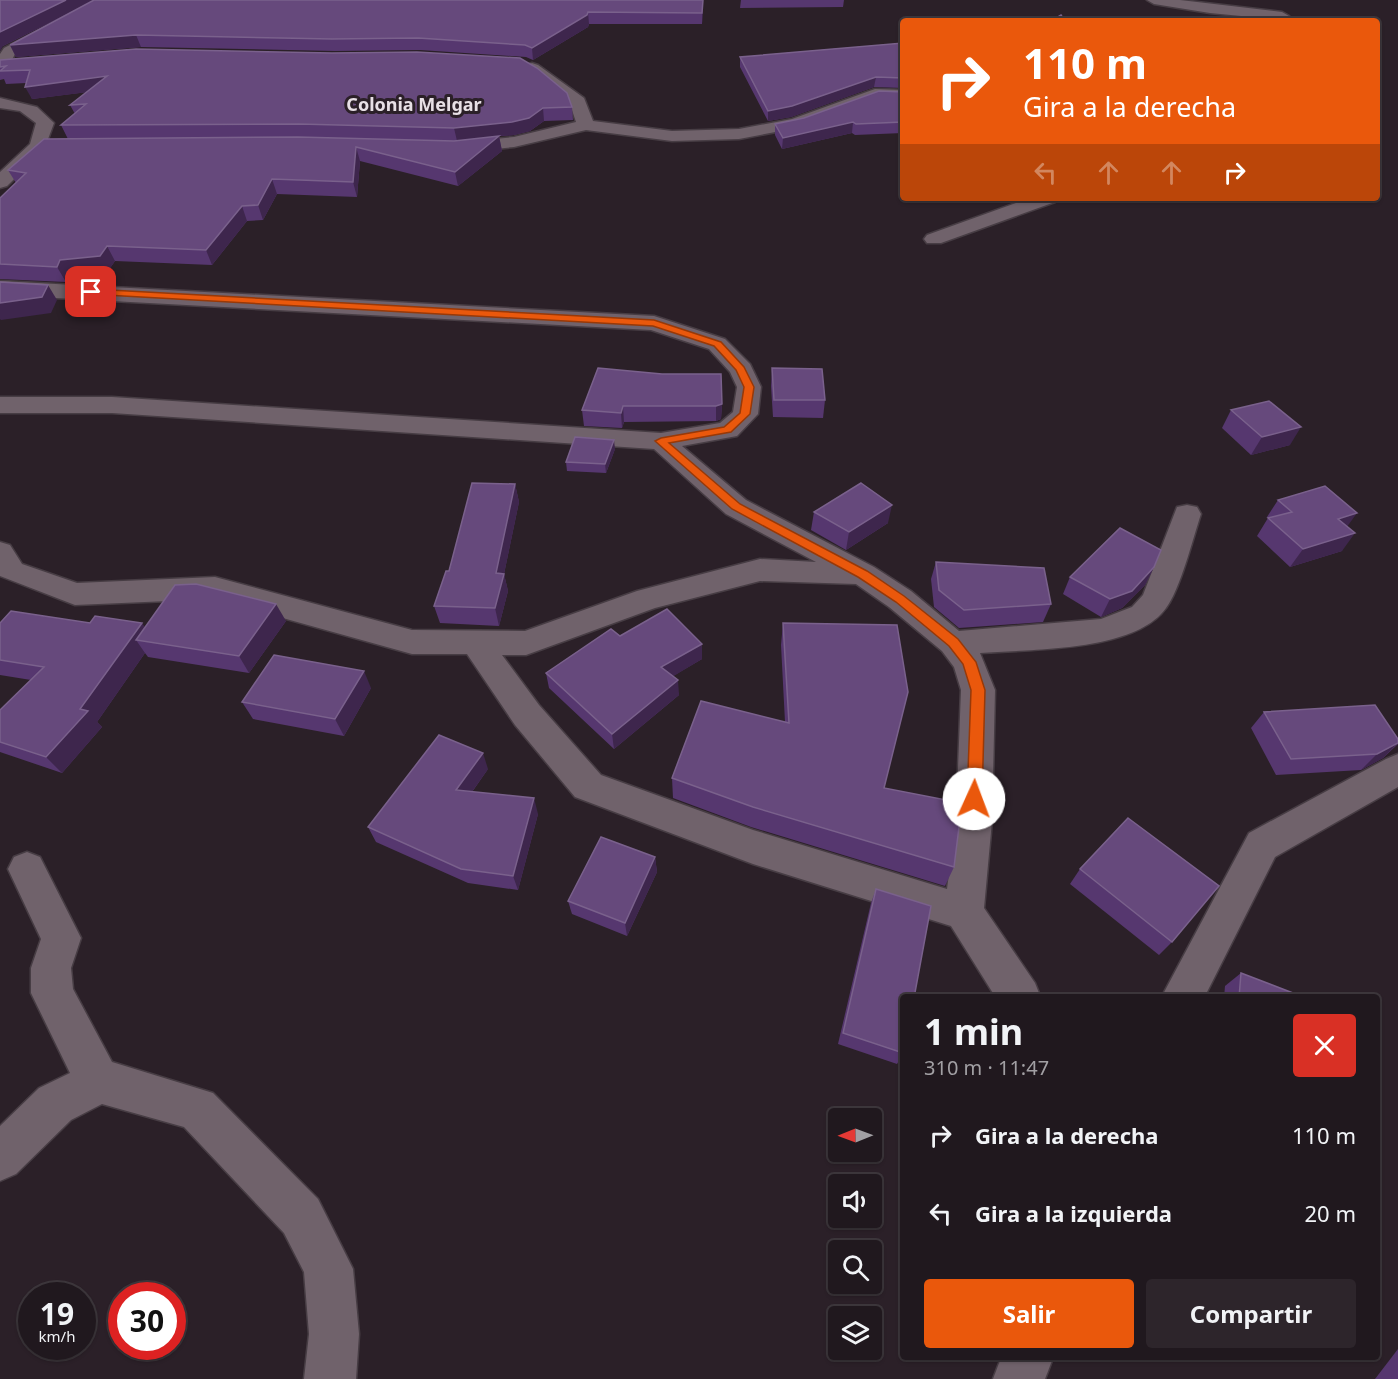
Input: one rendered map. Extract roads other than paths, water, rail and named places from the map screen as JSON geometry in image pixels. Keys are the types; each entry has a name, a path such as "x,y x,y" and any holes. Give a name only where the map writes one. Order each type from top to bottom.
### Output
{"street":[{"path":"3,59 110,0"},
{"path":"1154,0 1274,18"},
{"path":"1282,18 1290,2"},
{"path":"3,59 21,64"},
{"path":"514,63 526,64 546,76 578,102 586,125"},
{"path":"437,147 457,148 514,142 586,125 672,136 739,134 796,123 875,94 900,95"},
{"path":"0,104 16,104 38,112 45,123 38,146 0,182"},
{"path":"38,146 60,146"},
{"path":"934,239 1040,201"},
{"path":"0,288 654,323 717,344 741,369 749,387 745,414 728,430 661,441 112,405 0,405"},
{"path":"661,441 736,507 863,574 900,599 953,643 969,662 978,690 974,821 964,912 1017,994"},
{"path":"953,643 1104,631 1143,615 1156,600 1187,514"},
{"path":"0,552 12,571 75,594 215,588 412,642 526,643 648,599 760,570 863,574"},
{"path":"475,642 527,716 588,786 753,847 964,912"},
{"path":"1184,994 1262,845 1398,769"},
{"path":"27,869 61,938 51,968 52,993 99,1083"},
{"path":"0,1158 55,1104 100,1081 197,1109 301,1216 328,1269 334,1334 330,1379"},
{"path":"1018,1379 1026,1360"}],"district":[{"name":"Colonia Melgar","path":"414,105"}]}
